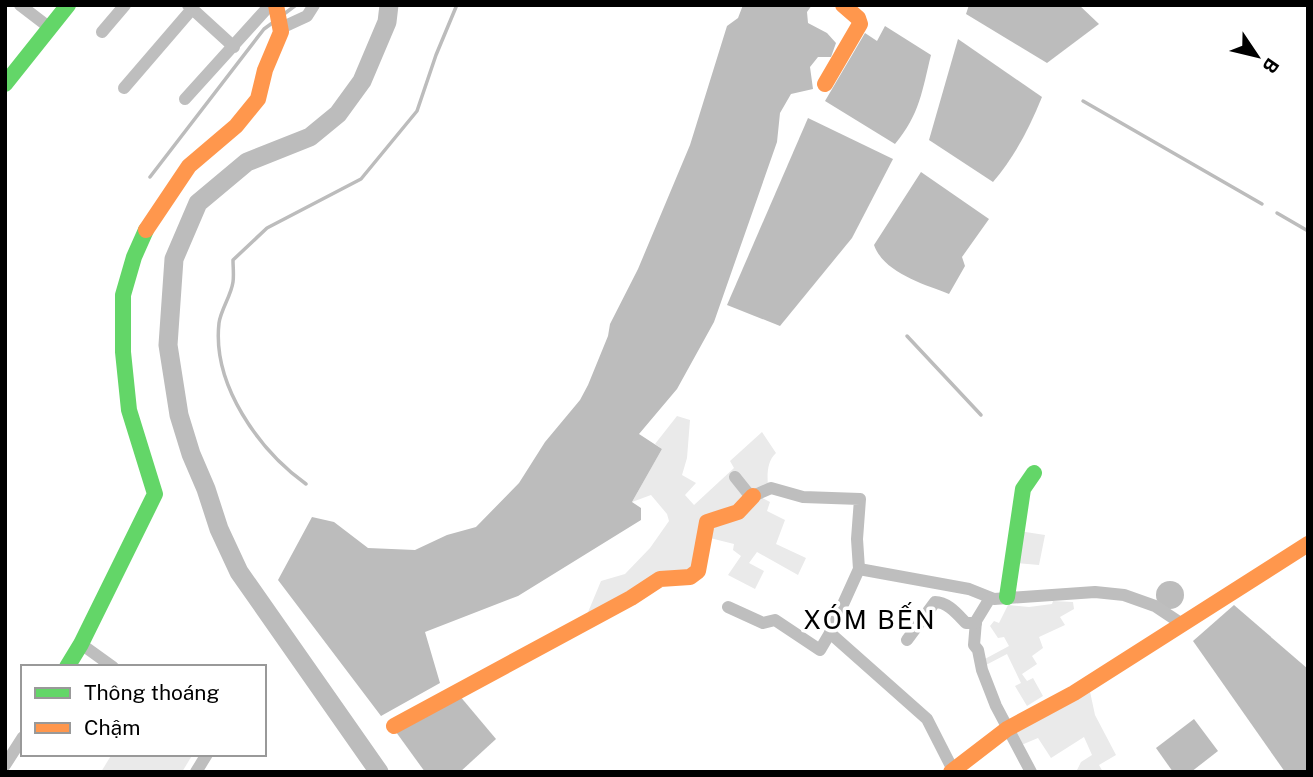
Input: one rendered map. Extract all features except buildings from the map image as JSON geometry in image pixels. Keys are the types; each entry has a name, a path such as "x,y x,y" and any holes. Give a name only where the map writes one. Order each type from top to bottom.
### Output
{"street":[{"path":"20,5 50,28"},
{"path":"5,84 68,5"},
{"path":"102,32 125,5"},
{"path":"185,99 234,47 277,16 307,16 314,5"},
{"path":"825,84 860,24 858,18 843,5"},
{"path":"124,88 190,7 234,47"},
{"path":"68,665 82,644 155,494 130,410 122,352 123,295 134,257 150,220 189,166 236,126 258,99 277,16"},
{"path":"1007,597 1023,489 1034,473"},
{"path":"735,477 753,496"},
{"path":"394,726 631,598 660,579 690,576 698,571 707,522 738,512 753,496 771,488 803,498 860,499 857,539 859,569 820,650 775,620 763,623 729,607"},
{"path":"830,633 927,719 952,771 1007,729 1074,693 1308,544"},
{"path":"859,569 970,589 990,598 1063,596 1095,592 1124,595 1155,606 1182,624"},
{"path":"990,598 976,623 974,645 996,706 1031,772"},
{"path":"907,640 935,602 950,607 966,624 976,623"},
{"path":"82,644 110,665"},
{"path":"5,765 21,740"},
{"path":"196,772 206,756"}],"shaded area":[{"path":"743,5 812,5 807,12 808,23 827,33 836,43 831,57 818,57 810,67 813,89 791,94 780,113 777,142 714,322 677,389 639,434 662,449 632,502 641,508 641,520 518,596 425,632 440,683 381,716 278,580 312,517 334,522 368,548 415,550 447,535 476,527 519,483 545,442 580,400 588,385 608,336 610,324 638,269 690,145 727,26 738,18"},
{"path":"969,5 1079,5 1099,24 1047,63 966,14"},
{"path":"885,26 931,55 915,112 895,144 825,101 865,33 877,41"},
{"path":"958,39 1042,97 1021,142 993,182 929,140"},
{"path":"808,118 893,159 852,238 780,326 727,305"},
{"path":"921,172 989,219 962,257 965,266 949,294 896,270 886,263 874,245"},
{"path":"677,416 690,420 687,458 682,475 696,483 685,495 694,505 734,468 730,461 762,432 776,453 769,464 768,486 759,496 770,502 767,511 785,520 776,544 806,558 798,575 757,552 749,563 764,571 755,589 728,575 741,556 733,550 734,544 702,536 695,570 586,617 601,581 625,574 650,548 669,521 667,514 651,495 632,502 662,449 655,444"},
{"path":"1019,531 1045,535 1039,565 1015,563"},
{"path":"1170,581 1180,585 1184,595 1180,605 1170,609 1160,605 1156,595 1160,585"},
{"path":"1053,601 1073,602 1074,609 1060,617 1065,625 1039,637 1043,648 1032,656 1037,664 1022,674 1027,681 1033,678 1043,696 1027,706 1015,686 1021,683 1007,654 984,666 983,660 1009,646 1004,637 998,638 990,626 994,621 999,623 1008,605 1029,607 1052,604"},
{"path":"1234,605 1308,669 1308,772 1285,772 1193,641"},
{"path":"1089,687 1095,715 1116,755 1099,765 1103,772 1076,772 1081,762 1092,755 1084,737 1051,758 1038,738 1019,746 1015,731"},
{"path":"459,695 496,739 460,772 425,772 396,732"},
{"path":"1194,719 1218,751 1191,772 1173,772 1156,748"},
{"path":"111,756 192,756 182,772 101,772"}],"waterway":[{"path":"284,14 296,5"},
{"path":"379,772 239,572 219,529 191,454 179,415 168,345 174,259 198,203 247,162 310,137 338,114 362,81 387,22 389,5"},
{"path":"306,484 288,470 256,434 242,414 223,370 219,323 232,287 233,260 267,228 361,179 417,111 456,7"},
{"path":"150,177 264,29 275,21"},
{"path":"1083,101 1262,204"},
{"path":"1277,213 1308,231"},
{"path":"907,336 981,415"}],"traffic: fast":[{"path":"5,84 68,5"},
{"path":"68,665 155,494 129,410 123,352 123,295 134,257 146,230"},
{"path":"1007,597 1023,489 1034,473"}],"traffic: slow":[{"path":"146,230 189,166 236,126 258,99 265,70 281,32 276,5"},
{"path":"825,84 860,24 858,18 843,5"},
{"path":"394,726 631,598 660,579 690,577 698,571 707,522 738,512 753,496"},
{"path":"951,772 1007,729 1074,693 1308,544"}],"district":[{"name":"XÓM BẾN","path":"870,620"}]}
